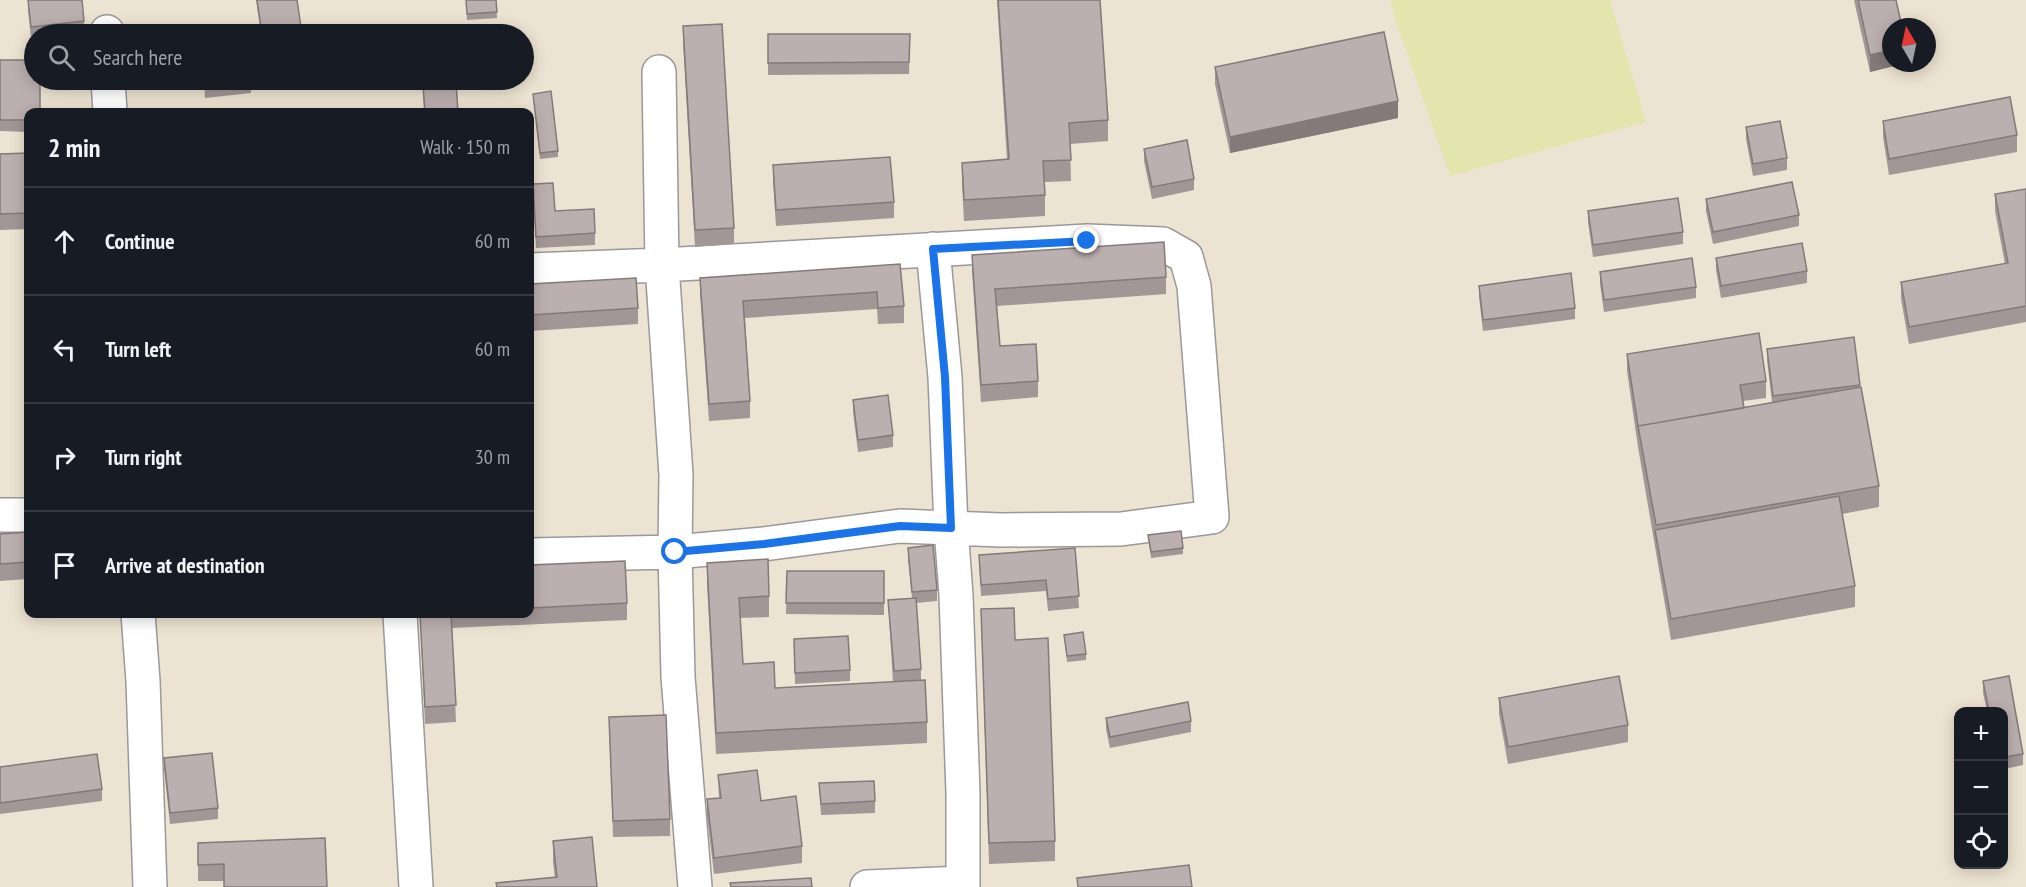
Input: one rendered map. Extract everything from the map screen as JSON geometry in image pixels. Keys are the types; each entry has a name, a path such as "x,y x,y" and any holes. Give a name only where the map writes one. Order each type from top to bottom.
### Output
{"street":[{"path":"659,72 663,265 676,475 678,676 695,887"},
{"path":"109,90 110,108"},
{"path":"534,270 663,265 1087,241 1163,244 1186,257 1194,286 1212,517 1121,529 1001,530 900,526 764,544 675,552 534,555"},
{"path":"867,887 963,885 963,793 956,595 945,377 933,249"},
{"path":"0,515 24,514"},
{"path":"138,618 150,887"},
{"path":"400,618 416,887"}],"shaded area":[{"path":"0,0 1390,0 1396,22 1645,122 1610,0 2026,0 2026,887 0,887"}],"green space":[{"path":"1390,0 1610,0 1646,122 1450,176"}],"building":[{"path":"28,0 82,0 84,21 31,24"},
{"path":"257,0 297,0 301,24 261,24"},
{"path":"466,0 496,0 497,12 467,14"},
{"path":"998,0 1100,0 1108,120 1069,123 1071,160 1043,161 1045,195 964,200 962,163 1009,159"},
{"path":"1858,0 1896,0 1900,18 1882,18 1882,52 1870,55"},
{"path":"722,24 734,228 695,230 683,26"},
{"path":"1384,32 1398,101 1230,137 1215,67"},
{"path":"768,34 910,34 909,62 768,63"},
{"path":"0,60 24,60 24,90 40,90 40,108 24,108 24,120 0,120"},
{"path":"423,90 456,90 458,108 425,108"},
{"path":"551,91 558,151 540,153 533,94"},
{"path":"2010,97 2017,135 1889,159 1883,121"},
{"path":"1780,121 1787,158 1753,164 1746,127"},
{"path":"1187,140 1194,179 1152,187 1144,149"},
{"path":"24,153 24,213 0,214 0,154"},
{"path":"890,157 894,202 776,210 773,165"},
{"path":"1792,182 1799,215 1713,232 1706,199"},
{"path":"553,183 555,211 594,209 595,233 536,237 534,184"},
{"path":"2026,189 2026,306 1909,327 1901,282 2008,263 1995,194"},
{"path":"1678,198 1683,232 1593,245 1588,211"},
{"path":"1164,242 1166,277 995,289 1000,346 1036,344 1038,381 981,385 972,255"},
{"path":"1802,243 1807,271 1721,286 1716,258"},
{"path":"1692,258 1696,287 1604,300 1600,272"},
{"path":"900,264 904,306 878,308 877,292 743,301 750,401 709,404 700,278"},
{"path":"1571,273 1575,308 1483,320 1479,286"},
{"path":"636,278 638,308 534,315 534,284"},
{"path":"1759,333 1766,381 1740,385 1744,408 1638,426 1627,354"},
{"path":"1854,337 1860,385 1773,396 1767,349"},
{"path":"1861,387 1879,486 1656,525 1638,426"},
{"path":"888,395 893,435 858,440 853,400"},
{"path":"1839,496 1855,586 1671,619 1655,530"},
{"path":"1181,531 1183,548 1151,552 1148,535"},
{"path":"24,532 24,562 0,564 0,534"},
{"path":"933,545 937,590 912,592 908,548"},
{"path":"1075,548 1079,596 1048,599 1046,580 981,585 979,555"},
{"path":"768,559 769,596 739,598 743,664 774,662 775,688 925,680 927,722 716,733 707,563"},
{"path":"625,561 627,603 534,608 534,565"},
{"path":"787,571 884,571 884,603 786,603"},
{"path":"916,598 921,669 894,671 888,600"},
{"path":"1014,608 1015,640 1048,638 1055,841 989,843 981,609"},
{"path":"420,618 451,618 456,705 425,707"},
{"path":"1083,632 1086,654 1067,656 1064,635"},
{"path":"848,636 850,670 795,673 794,639"},
{"path":"1619,676 1628,725 1508,747 1499,698"},
{"path":"2009,676 2023,754 2008,756 2008,707 1988,707 1983,681"},
{"path":"1188,702 1191,721 1110,737 1106,718"},
{"path":"666,715 670,819 613,821 609,717"},
{"path":"212,753 218,808 170,813 164,758"},
{"path":"97,754 102,789 0,803 0,767"},
{"path":"757,770 761,801 796,796 802,846 714,858 707,799 721,798 718,775"},
{"path":"874,781 875,801 821,804 819,783"},
{"path":"592,837 597,887 497,887 496,883 557,877 553,841"},
{"path":"325,838 327,887 224,887 224,864 198,865 198,843"},
{"path":"1189,865 1192,887 1078,887 1077,878"},
{"path":"811,878 812,887 731,887 730,883"}],"route":[{"path":"675,552 764,544 900,526 951,528 945,377 933,249 1087,241"}]}
